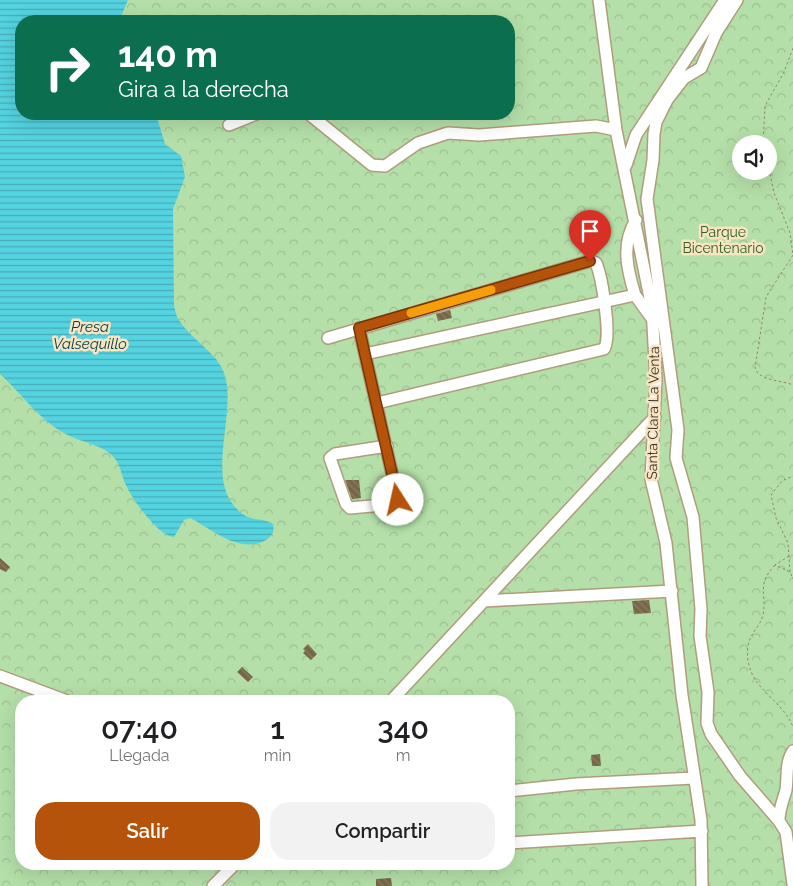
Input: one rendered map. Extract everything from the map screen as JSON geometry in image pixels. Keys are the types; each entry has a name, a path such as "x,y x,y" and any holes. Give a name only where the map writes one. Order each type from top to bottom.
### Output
{"street":[{"name":"Santa Clara La Venta","path":"599,0 616,130 626,167 653,320 656,357 655,417 650,463 651,479 666,543 682,695 702,831 702,886"},
{"path":"626,167 636,135 725,0"},
{"path":"737,0 716,33 701,68 684,78 656,122 647,199 678,430 676,458 693,516 700,609 700,636 707,682 707,723 711,734 740,776 779,821 789,843 793,884"},
{"path":"229,125 241,120"},
{"path":"316,120 378,167 391,163 418,143 448,133 480,135 596,126 616,130"},
{"path":"636,220 628,236 626,256 628,271 634,295 653,320"},
{"path":"328,338 590,261 598,266 608,340 604,349 377,403"},
{"path":"365,354 634,295"},
{"path":"359,328 387,446 398,500 392,504 350,508 346,504 330,458 336,454 387,446"},
{"path":"397,695 655,417"},
{"path":"484,601 672,591"},
{"path":"0,676 51,695"},
{"path":"779,821 789,757 793,752"},
{"path":"515,790 576,784 694,778"},
{"path":"515,843 702,831"},
{"path":"213,886 229,870"}],"path":[{"path":"763,135 765,106 784,72 793,48"},
{"path":"771,180 774,193 790,233 792,255 766,297 755,368 757,374 762,377 793,385"},
{"path":"793,476 782,481 771,495 772,507 788,543 790,572 793,578"},
{"path":"789,556 775,566 763,582 762,616 751,634 747,656 757,685 787,717 793,727"},
{"path":"775,566 790,572"}],"green space":[{"name":"Parque Bicentenario","path":"0,0 793,0 793,886 0,886"}],"water":[{"name":"Presa Valsequillo","path":"0,0 128,0 122,15 15,15 15,120 158,120 165,144 181,156 185,177 173,209 174,305 176,315 190,334 217,360 225,376 227,412 222,469 225,487 231,502 244,515 273,524 274,529 270,537 256,544 236,543 190,518 184,520 174,537 161,531 140,508 129,491 118,463 112,455 102,448 62,432 52,425 0,374"}],"building":[{"path":"450,310 452,318 438,321 436,314"},
{"path":"382,478 385,478 389,496 385,496"},
{"path":"345,480 359,480 361,498 352,499"},
{"path":"0,558 10,567 6,572 0,569"},
{"path":"649,600 651,613 634,614 632,601"},
{"path":"308,644 317,654 311,660 303,653 305,651 303,649"},
{"path":"242,667 253,677 248,682 237,672"},
{"path":"600,754 601,766 592,766 591,755"},
{"path":"391,878 392,886 376,886 376,879"}],"slow traffic":[{"path":"411,313 491,290"}],"route":[{"path":"398,500 359,328 590,261"}]}
